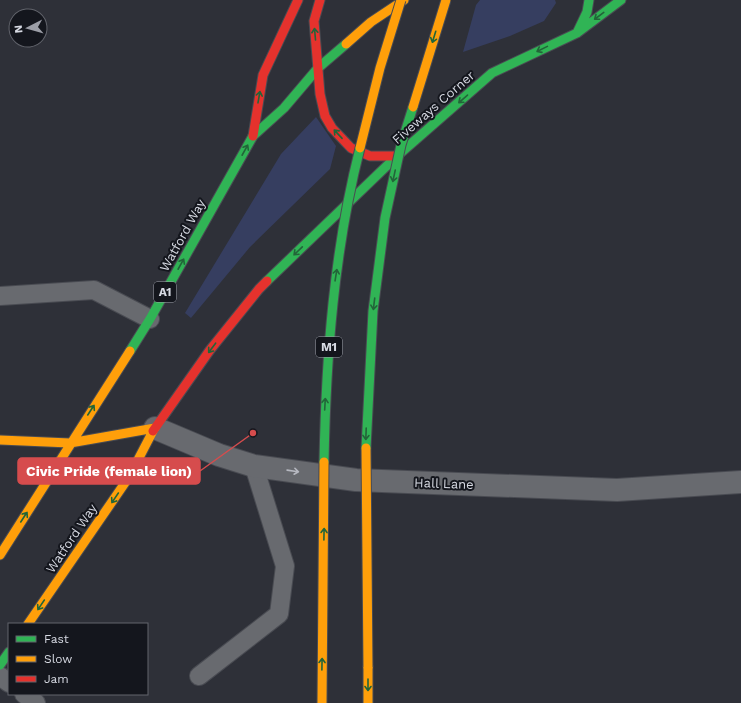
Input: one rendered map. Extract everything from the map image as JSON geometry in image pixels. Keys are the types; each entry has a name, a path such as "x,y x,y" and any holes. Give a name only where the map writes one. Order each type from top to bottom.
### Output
{"main road":[{"name":"A1","path":"253,136 263,76 298,0"},
{"name":"Fiveways Corner","path":"320,0 314,21 320,94 325,116 332,128 351,148 370,156 397,156 492,73 577,33"},
{"name":"Watford Way","path":"1,549 150,319 253,136 284,108 318,68 342,46 371,22 402,0"},
{"name":"M1","path":"322,703 325,409 332,304 351,183 380,68 402,0"},
{"path":"368,703 366,438 373,311 385,218 401,145 446,0"},
{"path":"577,33 587,12 589,0"},
{"path":"577,33 621,0"},
{"name":"Watford Way","path":"29,623 129,477 155,428 210,350 259,289 397,156"},
{"path":"0,440 70,443 155,428"},
{"path":"0,665 8,653"}],"street":[{"name":"Hall Lane","path":"155,428 219,455 254,466 356,480 618,490 741,482"}],"lane":[{"path":"0,296 94,290 150,319"},
{"path":"200,676 280,614 285,566 254,466"},
{"path":"0,676 8,682"},
{"path":"25,695 36,703"}],"shaded area":[{"path":"480,0 555,0 556,3 544,21 510,36 463,52 476,5"},
{"path":"316,117 336,146 330,169 250,247 191,318 185,313 281,154"}],"traffic: fast":[{"path":"577,33 587,12 589,0"},
{"path":"267,281 397,156 492,73 577,33 621,0"},
{"path":"130,351 150,319 253,136 284,108 318,68 346,44"},
{"path":"366,448 373,311 385,218 401,145 413,107"},
{"path":"324,462 329,343 333,304 344,225 360,148"},
{"path":"0,665 8,653"}],"traffic: slow":[{"path":"360,148 380,68 401,0"},
{"path":"346,44 371,22 404,0"},
{"path":"413,107 446,0"},
{"path":"0,555 130,351"},
{"path":"70,443 155,428"},
{"path":"29,623 129,477 153,431"},
{"path":"0,440 70,443"},
{"path":"366,448 368,667"},
{"path":"322,703 324,462"},
{"path":"368,667 368,703"}],"traffic: jam":[{"path":"253,136 263,75 298,0"},
{"path":"320,0 314,21 320,94 325,116 332,128 351,148 370,156 397,156"},
{"path":"153,431 210,350 267,281"}],"place":[{"name":"Civic Pride (female lion)","path":"253,433"}]}
